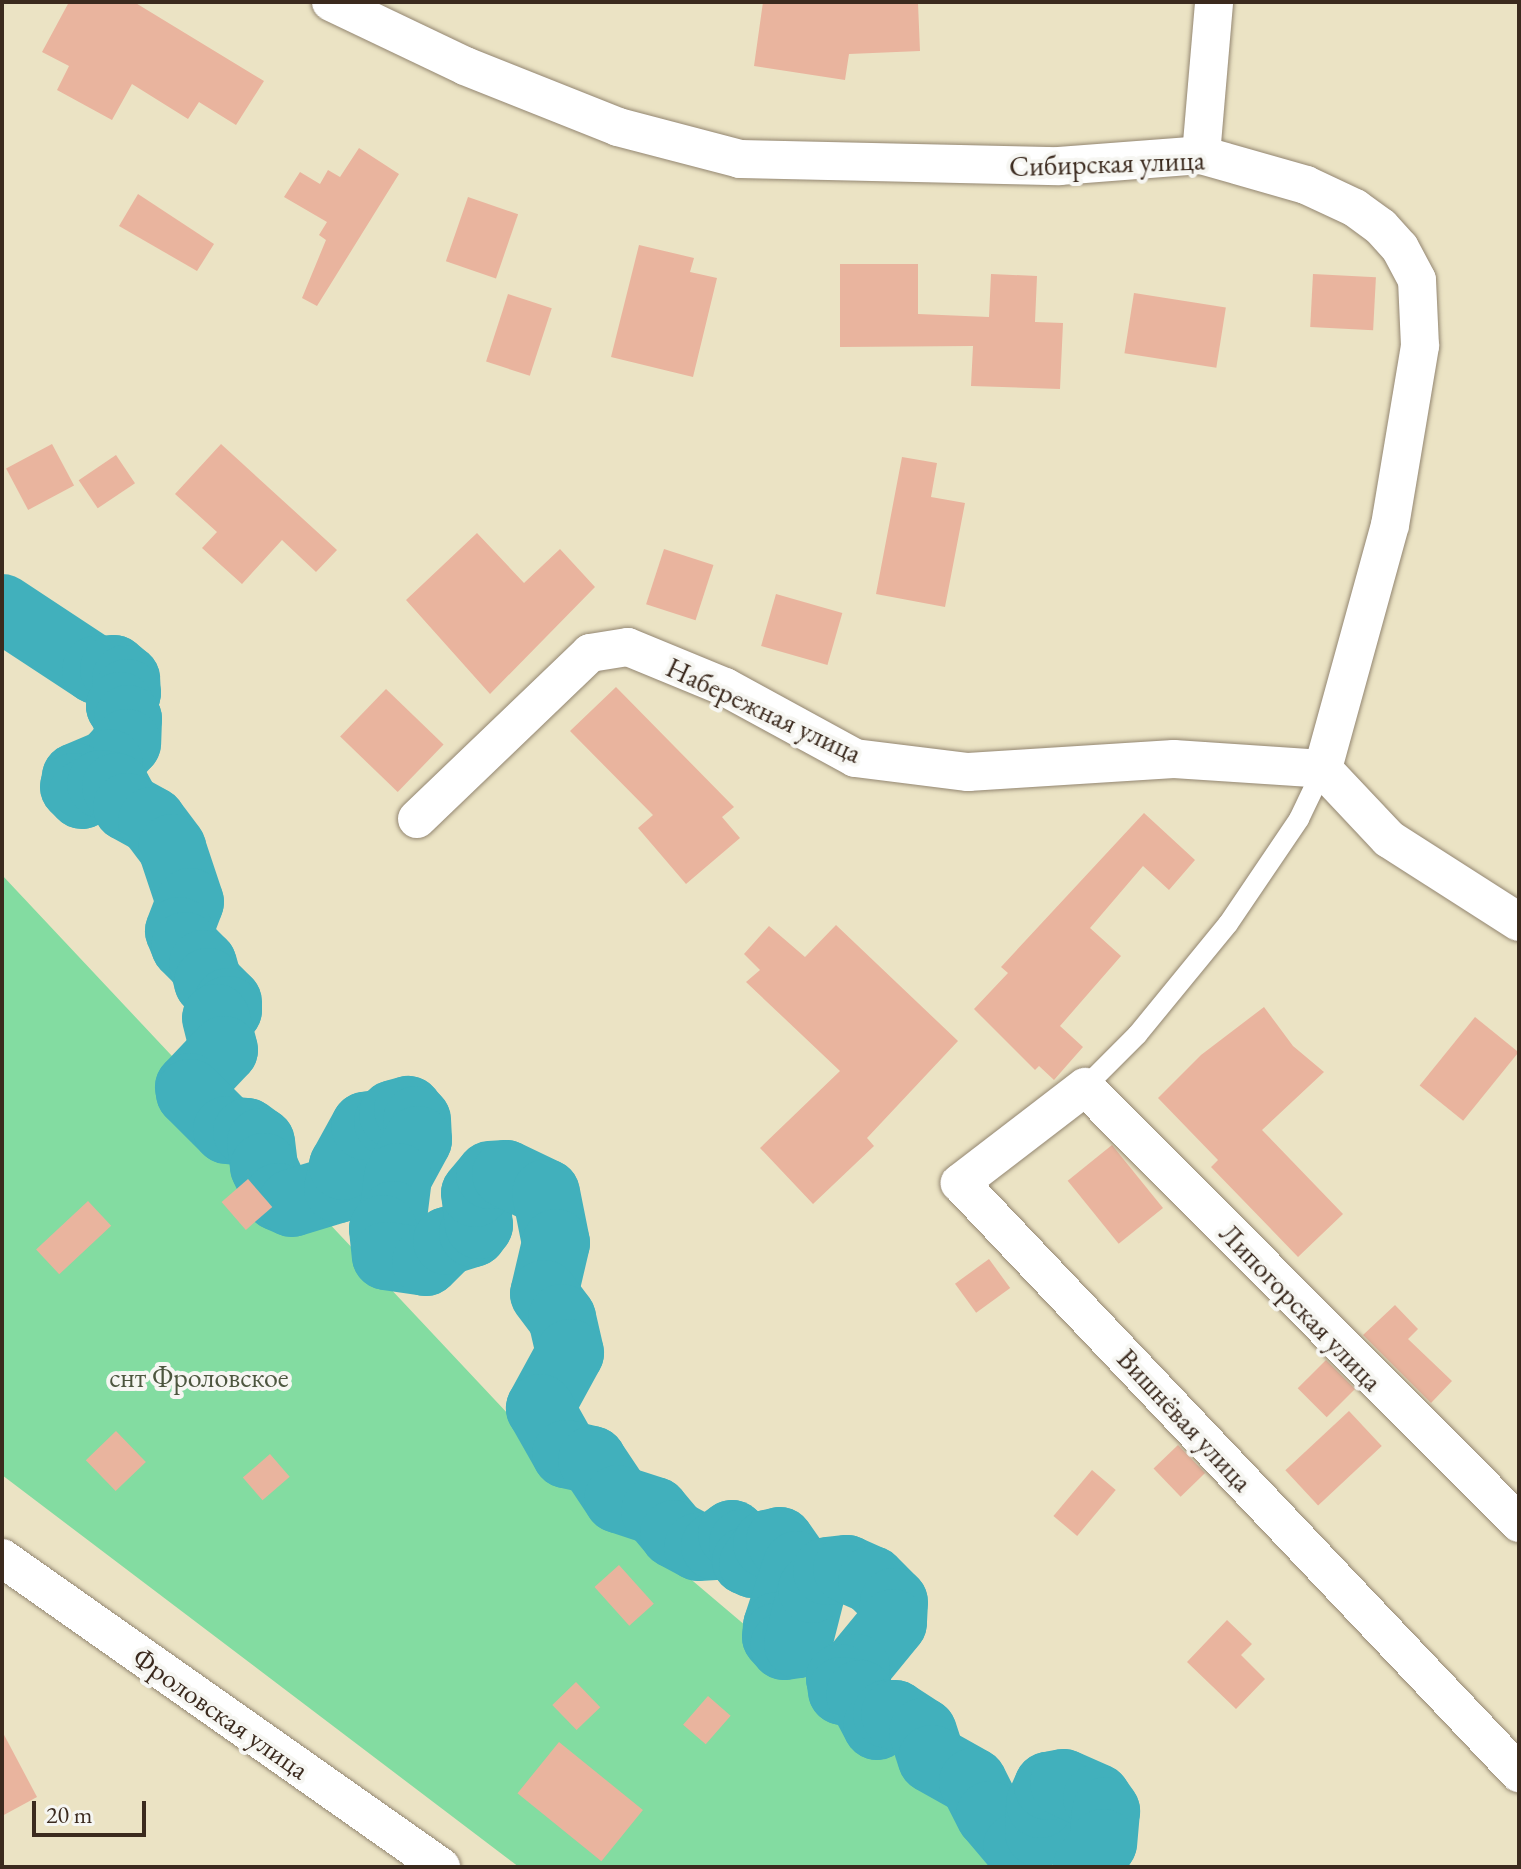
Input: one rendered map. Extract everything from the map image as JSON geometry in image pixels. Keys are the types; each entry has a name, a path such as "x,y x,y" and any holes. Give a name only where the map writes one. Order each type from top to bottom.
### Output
{"street":[{"name":"Сибирская улица","path":"331,2 465,66 618,127 740,159 1059,166 1201,155 1306,185 1355,208 1400,248 1417,280 1423,315 1390,525 1323,769"},
{"path":"1201,155 1214,2"},
{"name":"Набережная улица","path":"417,819 590,653 628,647 725,687 855,758 968,772 1174,759 1323,769"},
{"path":"1323,769 1389,839 1519,922"},
{"name":"Липогорская улица","path":"1085,1087 1519,1523"},
{"name":"Вишнёвая улица","path":"1085,1087 960,1183 1519,1773"},
{"name":"Фроловская улица","path":"2,1558 441,1867"}],"lane":[{"path":"1085,1087 1137,1035 1228,924 1299,819 1323,769"}],"green space":[{"name":"снт Фроловское","path":"2,875 556,1465 1003,1844 1023,1867 519,1867 2,1475"}],"building":[{"path":"69,2 134,2 264,81 236,125 199,102 188,119 132,84 112,120 57,90 69,66 42,52"},
{"path":"763,2 918,3 920,51 849,54 845,80 754,66"},
{"path":"359,148 399,174 317,306 302,298 326,240 319,235 327,222 284,197 300,172 320,184 328,170 340,177"},
{"path":"138,194 214,244 197,271 119,226"},
{"path":"468,197 518,214 496,279 446,261"},
{"path":"639,245 694,258 690,272 717,278 693,377 611,357"},
{"path":"840,264 918,264 918,314 989,317 991,274 1037,276 1035,322 1063,323 1060,389 971,386 973,346 840,347"},
{"path":"1313,274 1376,277 1373,330 1310,327"},
{"path":"1134,293 1226,308 1216,368 1124,353"},
{"path":"508,294 552,308 530,376 486,362"},
{"path":"52,444 74,485 28,510 6,468"},
{"path":"221,444 337,550 316,572 282,540 242,584 202,548 217,532 175,494"},
{"path":"116,455 135,483 98,508 79,480"},
{"path":"902,457 937,463 931,497 965,503 945,607 876,594"},
{"path":"477,533 524,583 560,549 595,587 490,694 406,600"},
{"path":"664,549 713,565 696,620 646,604"},
{"path":"776,594 842,613 827,665 761,646"},
{"path":"616,687 734,807 722,817 740,838 686,884 638,828 653,815 570,731"},
{"path":"386,689 444,745 398,792 340,736"},
{"path":"1144,813 1195,860 1169,890 1143,866 1090,928 1121,956 1060,1026 1083,1047 1054,1080 1039,1066 1035,1070 974,1009 1008,973 1001,967"},
{"path":"836,925 958,1041 867,1138 874,1146 813,1204 760,1148 840,1071 746,982 760,970 744,954 769,926 805,957"},
{"path":"1264,1007 1293,1046 1324,1072 1262,1130 1343,1214 1298,1257 1211,1167 1218,1160 1158,1098 1201,1055"},
{"path":"1475,1017 1519,1052 1463,1121 1420,1085"},
{"path":"1112,1145 1163,1208 1119,1244 1068,1181"},
{"path":"248,1179 272,1207 246,1230 222,1202"},
{"path":"88,1201 111,1226 59,1274 36,1249"},
{"path":"989,1259 1010,1288 976,1313 955,1284"},
{"path":"1395,1305 1418,1329 1408,1339 1452,1381 1431,1403 1363,1335"},
{"path":"1326,1360 1355,1389 1327,1417 1298,1388"},
{"path":"1349,1411 1382,1446 1318,1505 1285,1470"},
{"path":"116,1431 146,1462 116,1491 86,1460"},
{"path":"1178,1445 1205,1473 1181,1497 1154,1469"},
{"path":"270,1454 290,1477 263,1500 243,1478"},
{"path":"1092,1470 1116,1490 1077,1536 1053,1516"},
{"path":"619,1565 654,1604 629,1626 594,1587"},
{"path":"1227,1620 1252,1644 1241,1655 1265,1679 1236,1709 1187,1662"},
{"path":"576,1682 600,1707 577,1730 552,1705"},
{"path":"708,1696 731,1716 706,1744 683,1725"},
{"path":"2,1731 37,1797 2,1816"},
{"path":"559,1742 643,1810 601,1861 517,1793"}],"waterway":[{"path":"2,608 96,670 114,669 126,679 127,693 120,706 128,719 127,743 109,763 76,777 74,787 82,795 101,784 116,787 127,807 152,821 172,848 190,902 179,931 185,946 203,964 208,982 228,1002 228,1010 216,1018 224,1050 189,1087 190,1093 227,1130 247,1132 261,1142 264,1167 278,1197 292,1203 338,1189 343,1166 365,1126 388,1122 393,1114 408,1110 417,1120 418,1140 398,1177 393,1215 383,1229 386,1256 426,1262 447,1241 473,1233 479,1225 475,1193 490,1175 506,1174 546,1193 556,1243 544,1294 562,1318 570,1353 540,1408 566,1454 592,1460 618,1499 655,1511 674,1534 698,1547 715,1546 732,1534 743,1543 746,1561 753,1564 767,1544 780,1541 797,1565 777,1626 776,1637 784,1646 798,1644 812,1589 827,1571 847,1569 872,1580 894,1602 893,1623 856,1668 840,1678 842,1691 860,1694 877,1726 887,1714 895,1714 923,1732 932,1759 973,1782 990,1815 1017,1847 1039,1833 1040,1804 1048,1786 1064,1783 1097,1798 1106,1811 1103,1843 1087,1867"}]}
